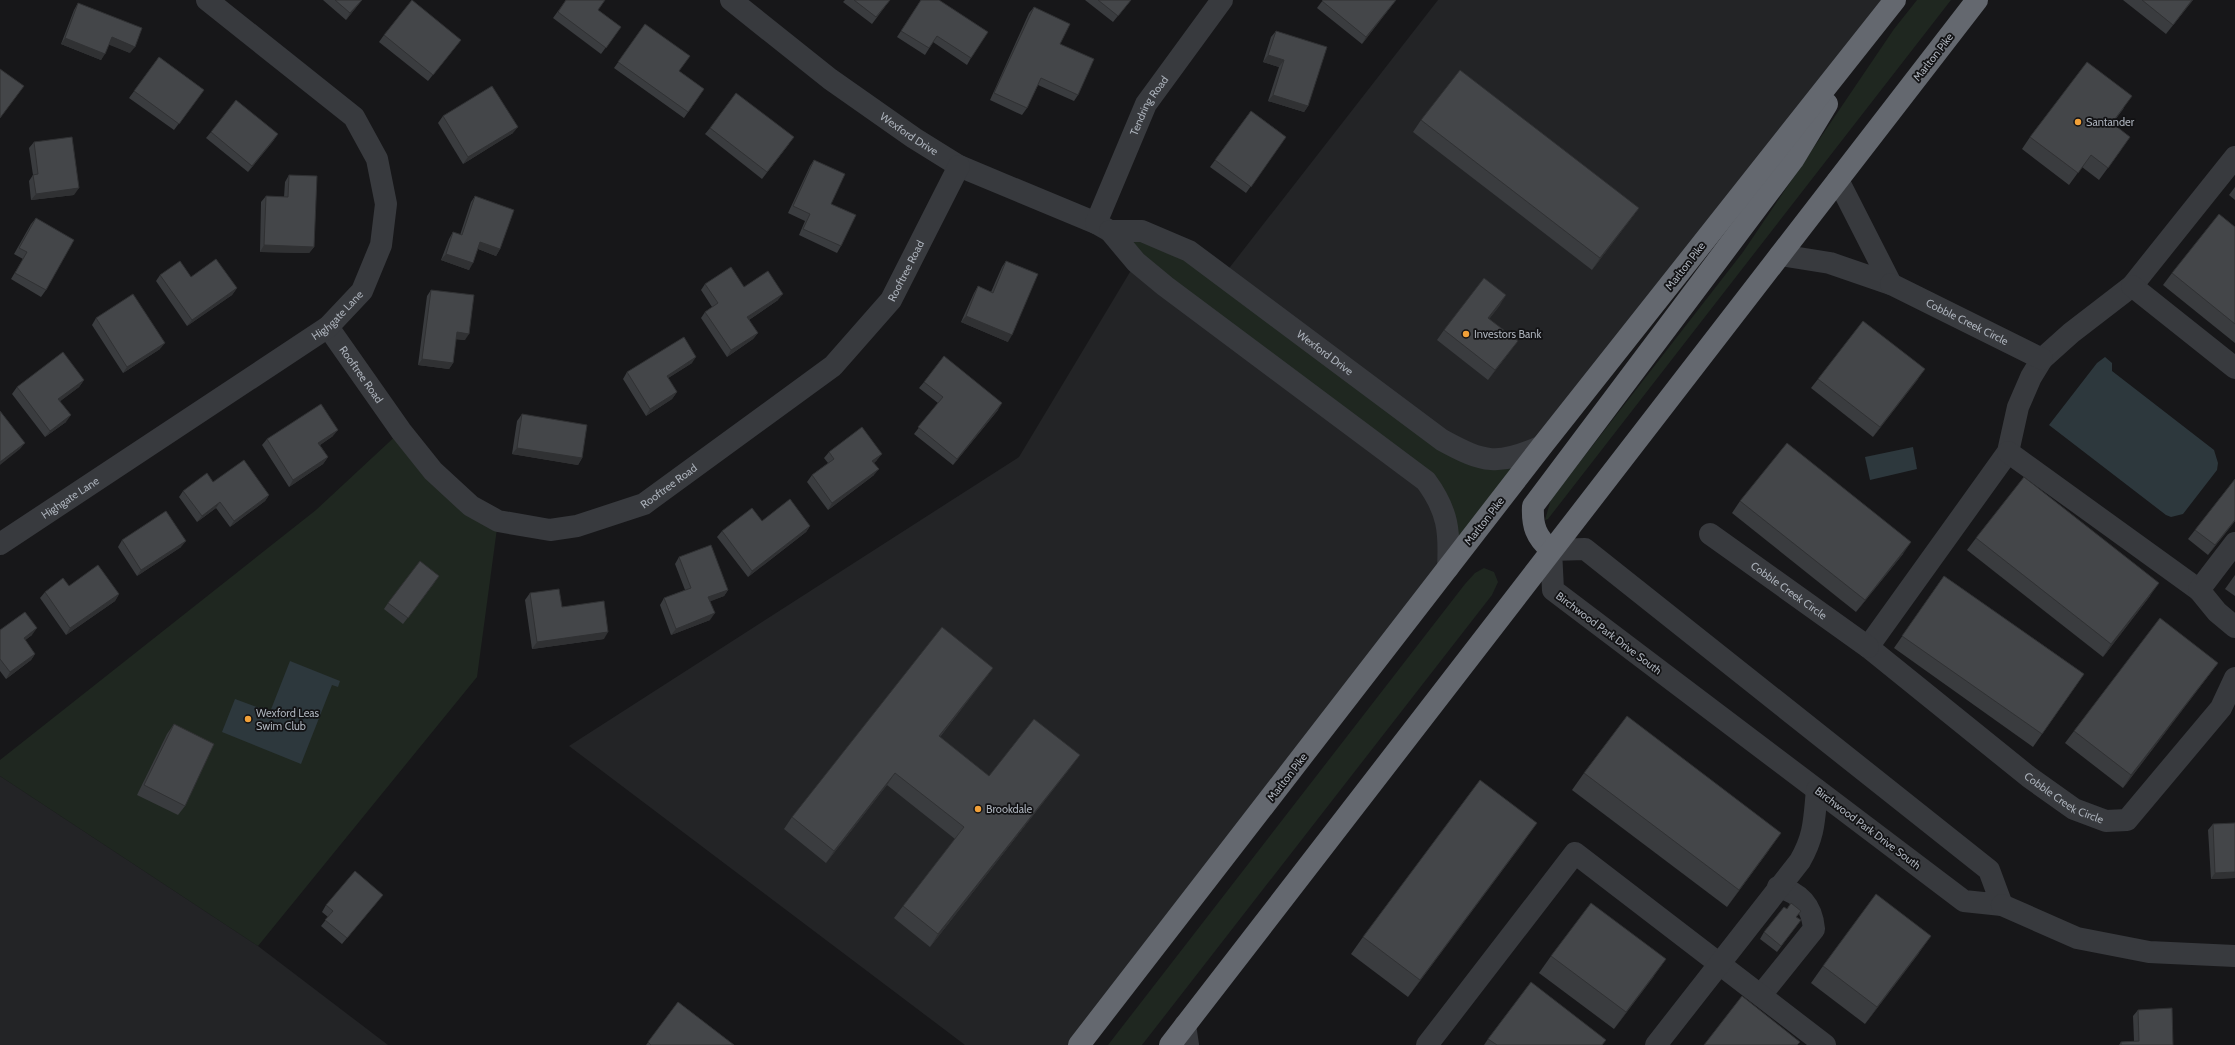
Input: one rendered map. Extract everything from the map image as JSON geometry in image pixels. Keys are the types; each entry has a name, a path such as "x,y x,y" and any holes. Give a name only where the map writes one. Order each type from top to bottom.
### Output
{"highway":[{"name":"Marlton Pike","path":"1079,1045 1542,446 1895,0"},
{"name":"Marlton Pike","path":"1170,1045 1186,1035 1551,550 1977,0"},
{"path":"1551,550 1542,542 1535,531 1532,518 1533,506 1794,160 1827,103 1848,61"}],"street":[{"name":"Highgate Lane","path":"0,544 328,327 362,291 381,245 386,204 377,159 354,118 207,0"},
{"name":"Wexford Drive","path":"731,0 830,79 914,138 959,166 1103,227 1142,232 1189,251 1442,440 1467,454 1490,461 1517,458 1542,446"},
{"name":"Tendring Road","path":"1103,227 1146,104 1222,0"},
{"path":"1868,647 2008,452 2018,407 2031,377 2042,359 2071,333 2132,286 2235,157"},
{"name":"Rooftree Road","path":"328,327 401,431 433,471 471,506 498,521 550,530 577,526 644,504 833,366 891,300 959,166"},
{"path":"1838,180 1891,284"},
{"name":"Wexford Drive","path":"1103,227 1136,262 1165,286 1426,481 1438,497 1447,518 1450,538 1448,568"},
{"name":"Cobble Creek Circle","path":"1780,255 1830,263 1891,284 2042,359"},
{"path":"2132,286 2235,368"},
{"path":"2008,452 2199,590 2217,612 2235,628"},
{"name":"Cobble Creek Circle","path":"1710,534 1868,647 2029,777 2074,809 2106,821 2128,820 2221,708 2235,678"},
{"path":"2199,590 2235,543"},
{"path":"1551,550 1585,549 1989,870 2002,905"},
{"name":"Birchwood Park Drive South","path":"1551,550 1553,590 1964,901 2002,905 2077,938 2149,952 2235,956"},
{"path":"1656,1045 1778,887 1800,861 1809,845 1814,830 1817,790"},
{"path":"1427,1045 1576,853 1825,1045"},
{"path":"1761,995 1814,929 1813,917 1808,906 1800,897 1790,890 1778,887"}],"shaded area":[{"path":"1438,0 1895,0 1542,446 1490,461 1223,276"},
{"path":"1917,0 1951,0 1548,519 1545,520 1551,499 1743,252 1894,29"},
{"path":"1110,231 1142,231 1467,454 1542,446 1448,568 1438,497"},
{"path":"1136,262 1426,481 1448,568 1079,1045 965,1045 569,746 1019,457"},
{"path":"2105,357 2112,363 2112,371 2214,450 2218,463 2217,470 2183,514 2171,517 2166,515 2049,425 2097,363"},
{"name":"Wexford Leas Swim Club","path":"401,431 498,521 477,677 258,946 0,776 0,760 316,510"},
{"path":"1913,447 1917,469 1870,480 1865,457"},
{"path":"1484,568 1494,572 1498,582 1492,595 1142,1045 1108,1045 1465,584 1475,573"},
{"path":"290,661 340,681 338,687 332,685 301,764 222,732 235,699 270,712"},
{"path":"0,776 258,946 388,1045 0,1045"}],"building":[{"path":"335,0 362,0 350,13"},
{"path":"412,0 461,40 433,75 384,35"},
{"path":"566,0 605,0 598,10 621,27 606,48 558,12"},
{"path":"854,0 890,0 876,17"},
{"path":"921,0 939,0 988,32 971,58 937,36 929,48 901,31"},
{"path":"1098,0 1131,0 1118,16"},
{"path":"1396,0 1366,37 1322,1"},
{"path":"2142,0 2192,0 2173,25"},
{"path":"78,3 142,28 135,47 112,37 105,54 65,38"},
{"path":"1034,7 1070,24 1060,44 1094,59 1078,95 1041,78 1027,108 994,93"},
{"path":"645,24 690,56 679,71 704,89 688,112 618,62"},
{"path":"1276,31 1327,47 1308,106 1273,95 1284,60 1268,55"},
{"path":"159,57 204,90 179,124 134,91"},
{"name":"Santander","path":"2087,62 2132,96 2112,123 2130,137 2108,168 2091,155 2078,173 2030,137"},
{"path":"0,69 24,86 0,118"},
{"path":"1460,70 1639,208 1600,258 1421,120"},
{"path":"492,86 518,127 468,157 443,116"},
{"path":"736,93 794,137 767,172 710,128"},
{"path":"236,100 278,134 252,166 211,132"},
{"path":"1251,111 1286,137 1251,187 1215,160"},
{"path":"72,137 79,188 36,194 33,175 38,174 34,142"},
{"path":"814,160 845,174 831,204 856,215 841,246 803,229 810,214 793,206"},
{"path":"289,175 317,176 314,247 264,245 266,196 288,197"},
{"path":"475,196 514,210 500,249 480,242 473,263 446,254 453,232 462,235"},
{"path":"2219,214 2235,227 2235,324 2172,273"},
{"path":"36,218 74,240 46,290 15,273 27,252 19,248"},
{"path":"216,259 237,288 192,320 160,275 180,261 191,277"},
{"path":"1006,261 1038,274 1012,335 966,316 978,286 993,293"},
{"path":"731,267 744,287 768,271 783,294 747,317 758,333 731,350 705,312 718,303 705,284"},
{"name":"Investors Bank","path":"1484,278 1506,295 1488,318 1518,341 1495,370 1444,330"},
{"path":"431,290 474,295 469,334 457,332 453,363 422,359"},
{"path":"133,294 165,343 127,367 96,318"},
{"path":"1863,321 1925,369 1880,427 1818,379"},
{"path":"684,337 696,357 667,376 677,392 650,409 627,372"},
{"path":"63,352 84,380 58,399 71,415 50,431 17,387"},
{"path":"944,356 1002,403 957,459 918,427 943,397 924,382"},
{"path":"321,404 338,430 318,443 328,457 293,480 267,439"},
{"path":"0,411 25,443 0,462"},
{"path":"522,414 587,425 582,458 517,448"},
{"path":"862,427 882,454 872,461 879,469 832,503 812,475 834,459 829,452"},
{"path":"1787,443 1911,542 1865,600 1740,501"},
{"path":"244,460 269,495 234,521 220,502 202,516 183,491 207,473 213,482"},
{"path":"2024,477 2159,583 2111,644 1976,538"},
{"path":"2235,479 2235,520 2215,545 2195,530"},
{"path":"790,499 810,526 752,571 722,531 752,508 762,521"},
{"path":"166,511 186,541 141,570 122,540"},
{"path":"711,545 728,590 708,597 715,613 676,629 664,598 691,588 679,557"},
{"path":"420,561 439,576 408,618 388,603"},
{"path":"98,565 119,594 70,628 45,592 63,578 69,586"},
{"path":"1944,576 2084,674 2042,734 1902,636"},
{"path":"559,589 562,607 604,601 608,632 537,642 530,593"},
{"path":"25,612 37,628 24,638 35,654 10,672 0,659 0,630"},
{"path":"2160,618 2218,663 2131,775 2074,731"},
{"name":"Brookdale","path":"942,627 993,668 939,736 989,776 1034,719 1080,755 938,934 903,906 964,827 895,773 834,851 792,817"},
{"path":"1627,716 1781,833 1739,890 1584,773"},
{"path":"174,724 214,744 185,806 144,785"},
{"path":"1480,780 1537,823 1420,980 1363,937"},
{"path":"2235,823 2235,872 2215,873 2213,824"},
{"path":"355,871 383,895 347,938 325,920 333,911 326,905"},
{"path":"1876,894 1931,936 1877,1007 1823,966"},
{"path":"1591,903 1666,959 1626,1012 1551,956"},
{"path":"1791,903 1801,911 1796,917 1801,920 1781,946 1764,932 1784,907 1787,909"},
{"path":"1531,982 1606,1040 1602,1045 1497,1045 1488,1039"},
{"path":"1742,996 1800,1042 1797,1045 1704,1045"},
{"path":"678,1002 734,1045 651,1045 648,1042"},
{"path":"2172,1008 2173,1045 2121,1045 2121,1042 2139,1041 2138,1010"}],"place":[{"name":"Santander","path":"2078,122"},
{"name":"Investors Bank","path":"1466,334"},
{"name":"Wexford Leas Swim Club","path":"248,719"},
{"name":"Brookdale","path":"978,809"}]}
